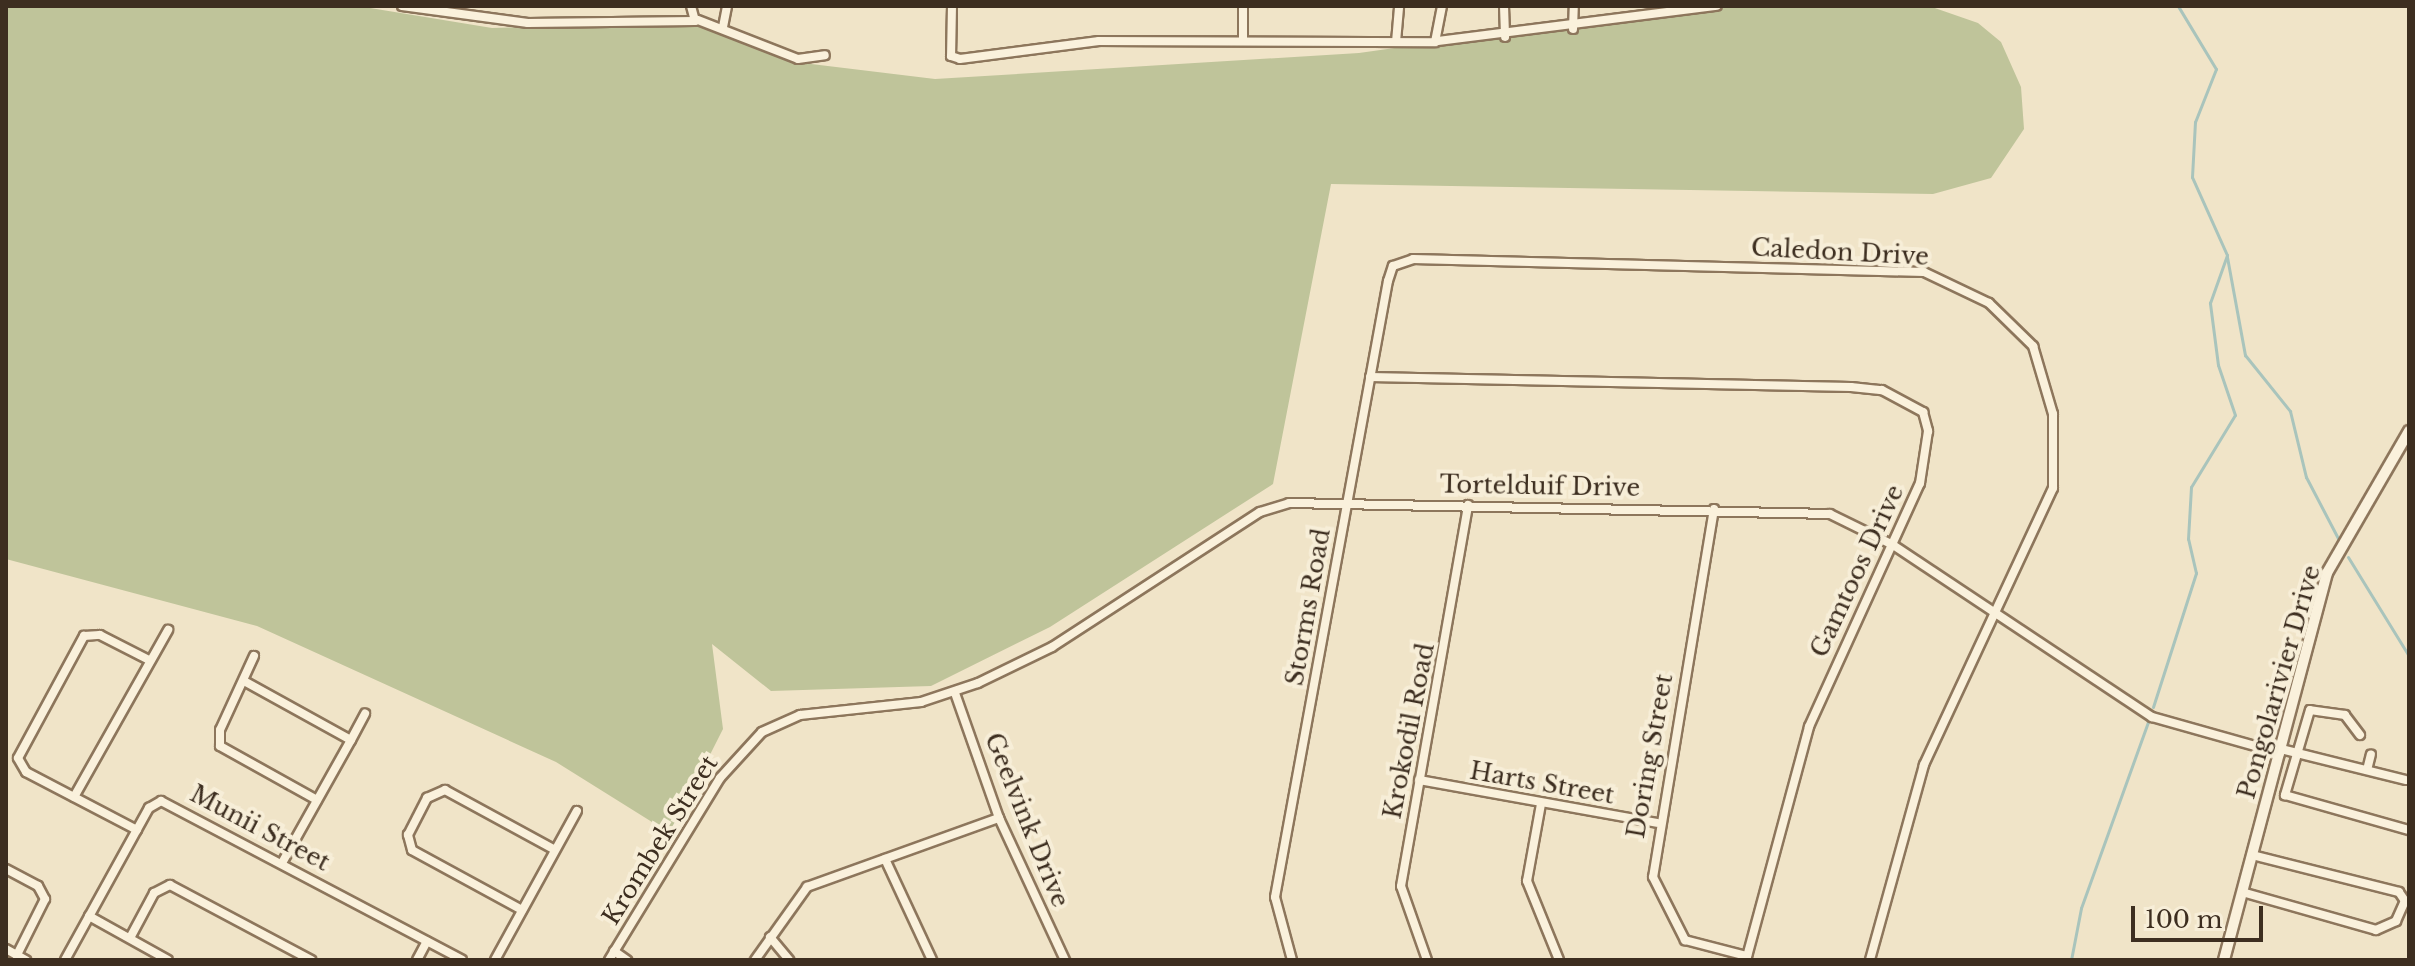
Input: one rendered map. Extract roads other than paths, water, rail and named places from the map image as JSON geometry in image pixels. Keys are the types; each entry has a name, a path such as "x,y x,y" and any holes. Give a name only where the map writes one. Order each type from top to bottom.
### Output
{"street":[{"path":"402,6 528,23 698,20 723,27 798,59 825,55"},
{"path":"691,6 698,20"},
{"path":"723,27 727,6"},
{"path":"952,6 955,59 1099,41 1396,42 1505,37 1573,29 1670,10 1717,6"},
{"path":"1243,6 1243,41"},
{"path":"1396,42 1399,6"},
{"path":"1438,41 1442,6"},
{"path":"1504,6 1505,37"},
{"path":"1573,29 1574,6"},
{"name":"Storms Road","path":"1292,960 1275,897 1388,281 1399,262"},
{"name":"Caledon Drive","path":"1399,262 1903,270 1962,287 2033,346 2056,437 2049,502 1924,765 1870,960"},
{"name":"Gamtoos Drive","path":"1370,377 1882,390 1919,407 1928,431 1920,483 1809,727 1747,958"},
{"name":"Pongolarivier Drive","path":"2224,960 2327,573 2409,431"},
{"name":"Tortelduif Drive","path":"789,718 955,693 1052,647 1260,512 1289,503 1714,509 1830,514 1893,545 2152,717 2405,780"},
{"name":"Krokodil Road","path":"1427,960 1401,895 1468,505"},
{"name":"Doring Street","path":"1714,509 1657,823 1653,877 1675,928 1694,944 1747,958"},
{"path":"74,797 168,630"},
{"path":"137,830 74,797 18,762 46,700 87,634 149,660"},
{"path":"254,656 220,730 220,746 317,800"},
{"path":"244,681 351,740"},
{"name":"Geelvink Drive","path":"955,693 999,818 1065,960"},
{"path":"2360,735 2345,715 2313,709 2296,752 2287,797 2409,830"},
{"path":"282,863 365,714"},
{"name":"Krombek Street","path":"611,956 730,764 789,718"},
{"path":"2367,770 2371,754"},
{"name":"Harts Street","path":"1419,780 1657,823"},
{"path":"522,910 412,850 408,835 427,798 445,790 555,850"},
{"name":"Munii Street","path":"65,960 151,805 167,802 462,960"},
{"path":"1541,804 1528,891 1559,960"},
{"path":"495,960 577,811"},
{"path":"755,960 807,887 999,818"},
{"path":"2242,892 2372,930 2396,921 2405,901 2399,892 2252,855"},
{"path":"885,859 932,960"},
{"path":"6,869 38,886 45,899 17,955"},
{"path":"130,938 157,890 174,886 311,960"},
{"path":"89,916 168,960"},
{"path":"770,937 789,960"},
{"path":"417,960 427,941"},
{"path":"6,949 26,960"},
{"path":"611,956 627,960"}],"waterway":[{"path":"2153,707 2196,573 2188,539 2191,487 2235,415 2218,365 2210,303 2227,255 2192,177 2195,122 2216,69 2178,6"},
{"path":"2227,257 2245,355 2290,411 2306,477 2340,542"},
{"path":"2348,557 2409,656"},
{"path":"2071,960 2081,908 2148,722"}]}
